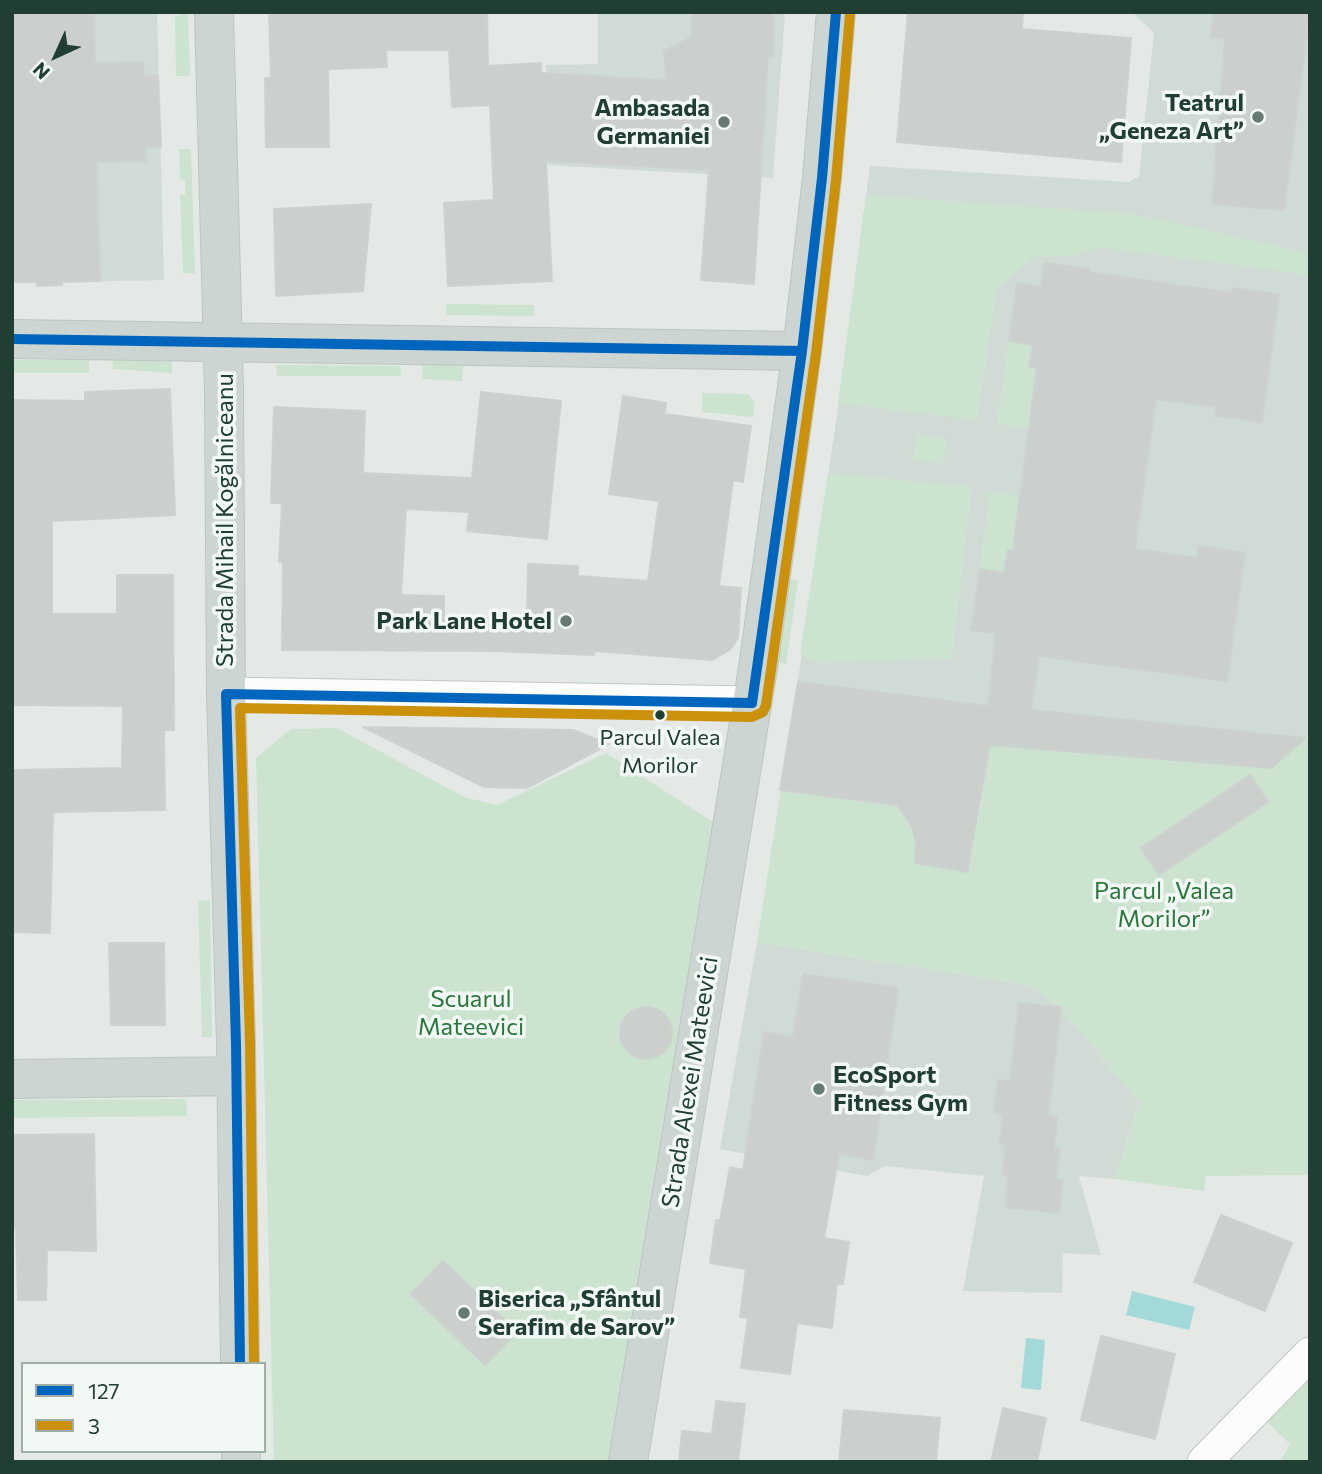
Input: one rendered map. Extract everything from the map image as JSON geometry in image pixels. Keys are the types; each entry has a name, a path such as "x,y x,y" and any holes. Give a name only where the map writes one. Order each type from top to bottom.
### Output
{"main road":[{"name":"Strada Mihail Kogălniceanu","path":"214,12 223,341 226,694 240,1362"},
{"name":"Strada Alexei Mateevici","path":"628,1462 752,703 802,351 822,178 836,12"},
{"path":"12,339 802,351"},
{"path":"12,1079 236,1076"}],"street":[{"path":"226,694 752,703"},
{"path":"1203,1462 1310,1354"}],"shaded area":[{"path":"12,12 157,12 164,280 63,282 62,285 37,286 36,282 12,282"},
{"path":"598,12 785,12 773,178 548,165 546,65 598,64"},
{"path":"1132,12 1310,12 1310,734 1272,768 990,745 967,872 915,863 896,805 786,761 837,415 870,166 1129,182 1139,176 1154,33"},
{"path":"757,942 1029,985 1061,1008 1139,1102 1115,1179 1079,1176 1101,1255 1063,1253 1062,1293 963,1291 984,1176 885,1166 867,1176 720,1149"}],"green space":[{"path":"180,12 188,12 190,76 176,76 175,16 180,16"},
{"path":"179,149 191,149 195,273 183,273 180,195 185,195 185,180 180,179"},
{"path":"866,195 1133,214 1310,253 1310,275 1098,247 1075,255 1035,257 997,288 977,420 838,403"},
{"path":"446,304 534,305 534,316 446,315"},
{"path":"1009,341 1033,345 1030,367 1038,368 1031,428 997,424"},
{"path":"112,356 172,360 172,373 113,369"},
{"path":"12,360 89,360 89,373 12,373"},
{"path":"276,365 400,366 401,376 277,376"},
{"path":"423,365 463,366 462,381 422,379"},
{"path":"702,393 748,394 755,403 753,417 702,412"},
{"path":"917,434 947,439 943,464 913,459"},
{"path":"828,473 972,487 952,658 818,663 800,654"},
{"path":"989,493 1021,496 1014,550 1008,550 1004,573 980,569"},
{"path":"789,579 798,580 786,664 777,662"},
{"name":"Scuarul Mateevici","path":"337,728 464,797 497,805 606,753 713,822 608,1462 274,1462 256,758 291,729"},
{"name":"Parcul „Valea Morilor”","path":"1310,734 1310,1175 1206,1176 1204,1191 1115,1179 1139,1102 1061,1008 1029,985 757,942 789,738 857,750 853,799 897,805 912,826 916,842 915,863 967,872 990,745 1272,768"},
{"path":"198,900 210,901 212,1037 202,1037"},
{"path":"186,1099 187,1116 12,1118 12,1100"},
{"path":"1310,1372 1310,1462 1280,1462 1290,1444 1265,1420"}],"water":[{"path":"1132,1291 1195,1307 1189,1330 1126,1315"},
{"path":"1026,1338 1045,1340 1041,1390 1021,1388"}],"building":[{"path":"12,12 94,12 95,63 143,62 144,76 158,76 161,147 145,147 146,161 97,162 100,281 37,286 36,282 12,282"},
{"path":"269,12 487,12 488,66 541,63 541,73 666,80 664,51 692,37 692,12 773,12 773,57 768,57 754,284 701,280 709,170 546,161 552,281 448,286 444,203 494,200 490,105 452,107 449,50 386,50 387,67 328,69 329,147 266,147 265,78 271,78"},
{"path":"908,12 1023,12 1022,29 1131,38 1121,162 897,142"},
{"path":"1214,12 1310,12 1284,210 1212,204 1225,39 1211,37"},
{"path":"371,204 363,291 276,296 274,209"},
{"path":"1044,263 1232,293 1233,288 1279,294 1262,422 1215,416 1217,407 1156,399 1135,549 1197,558 1199,546 1245,553 1227,681 1039,656 1031,710 1305,738 1272,768 990,745 967,872 915,863 916,842 912,826 897,805 780,790 798,682 988,706 996,633 971,630 980,569 1004,573 1008,550 1013,550 1037,368 1029,367 1033,345 1009,341 1017,283 1041,286"},
{"path":"170,389 175,515 52,521 52,614 117,614 117,575 173,575 174,730 164,730 165,810 53,812 50,933 12,932 12,770 122,768 123,706 12,705 12,400 85,401 85,392"},
{"path":"481,392 561,401 547,539 467,531 469,512 406,509 401,595 444,596 444,618 527,618 528,564 578,566 578,576 648,581 659,501 609,494 623,396 666,403 665,414 751,426 743,482 733,480 719,586 741,588 738,638 730,650 712,660 594,651 594,655 493,651 282,650 283,562 279,562 282,503 271,503 274,407 365,411 363,473 472,478"},
{"path":"363,727 573,730 609,744 527,788 484,787"},
{"path":"1250,775 1268,802 1159,875 1141,848"},
{"path":"109,943 164,943 165,1025 111,1025"},
{"path":"803,974 898,988 873,1160 839,1154 824,1238 849,1242 843,1284 837,1284 832,1328 797,1323 790,1374 741,1368 748,1318 740,1317 746,1269 710,1263 716,1220 720,1221 730,1167 743,1170 764,1032 793,1037"},
{"path":"1019,1003 1061,1007 1048,1116 1057,1117 1054,1148 1060,1148 1056,1179 1062,1180 1059,1213 1005,1207 1008,1176 1003,1175 1005,1145 1000,1144 1003,1114 994,1113 998,1080 1010,1081"},
{"path":"646,1007 656,1009 664,1015 670,1023 670,1043 664,1051 656,1057 646,1059 636,1057 628,1051 622,1043 620,1033 622,1023 628,1015 636,1009"},
{"path":"94,1134 96,1251 47,1250 46,1300 18,1300 16,1228 12,1228 12,1135"},
{"path":"1221,1215 1292,1243 1265,1311 1194,1282"},
{"name":"Biserica „Sfântul Serafim de Sarov”","path":"443,1261 517,1332 485,1365 411,1294"},
{"path":"1101,1336 1175,1354 1155,1439 1081,1420"},
{"path":"716,1401 745,1404 738,1462 679,1462 682,1431 712,1434"},
{"path":"1003,1408 1046,1418 1037,1462 991,1462"},
{"path":"844,1410 940,1418 936,1462 839,1462"}],"transit line":[{"name":"127","path":"240,1362 236,1044 226,694 752,703 802,351 822,178 836,12"},
{"name":"3","path":"254,1362 250,1044 240,708 752,717 763,712 816,353 836,180 850,13"},
{"name":"127","path":"12,339 802,351"}],"place":[{"name":"Teatrul „Geneza Art”","path":"1258,117"},
{"name":"Ambasada Germaniei","path":"724,122"},
{"name":"Park Lane Hotel","path":"566,621"},
{"name":"Parcul Valea Morilor","path":"660,715"},
{"name":"EcoSport Fitness Gym","path":"819,1089"},
{"name":"Biserica „Sfântul Serafim de Sarov”","path":"464,1313"}]}
